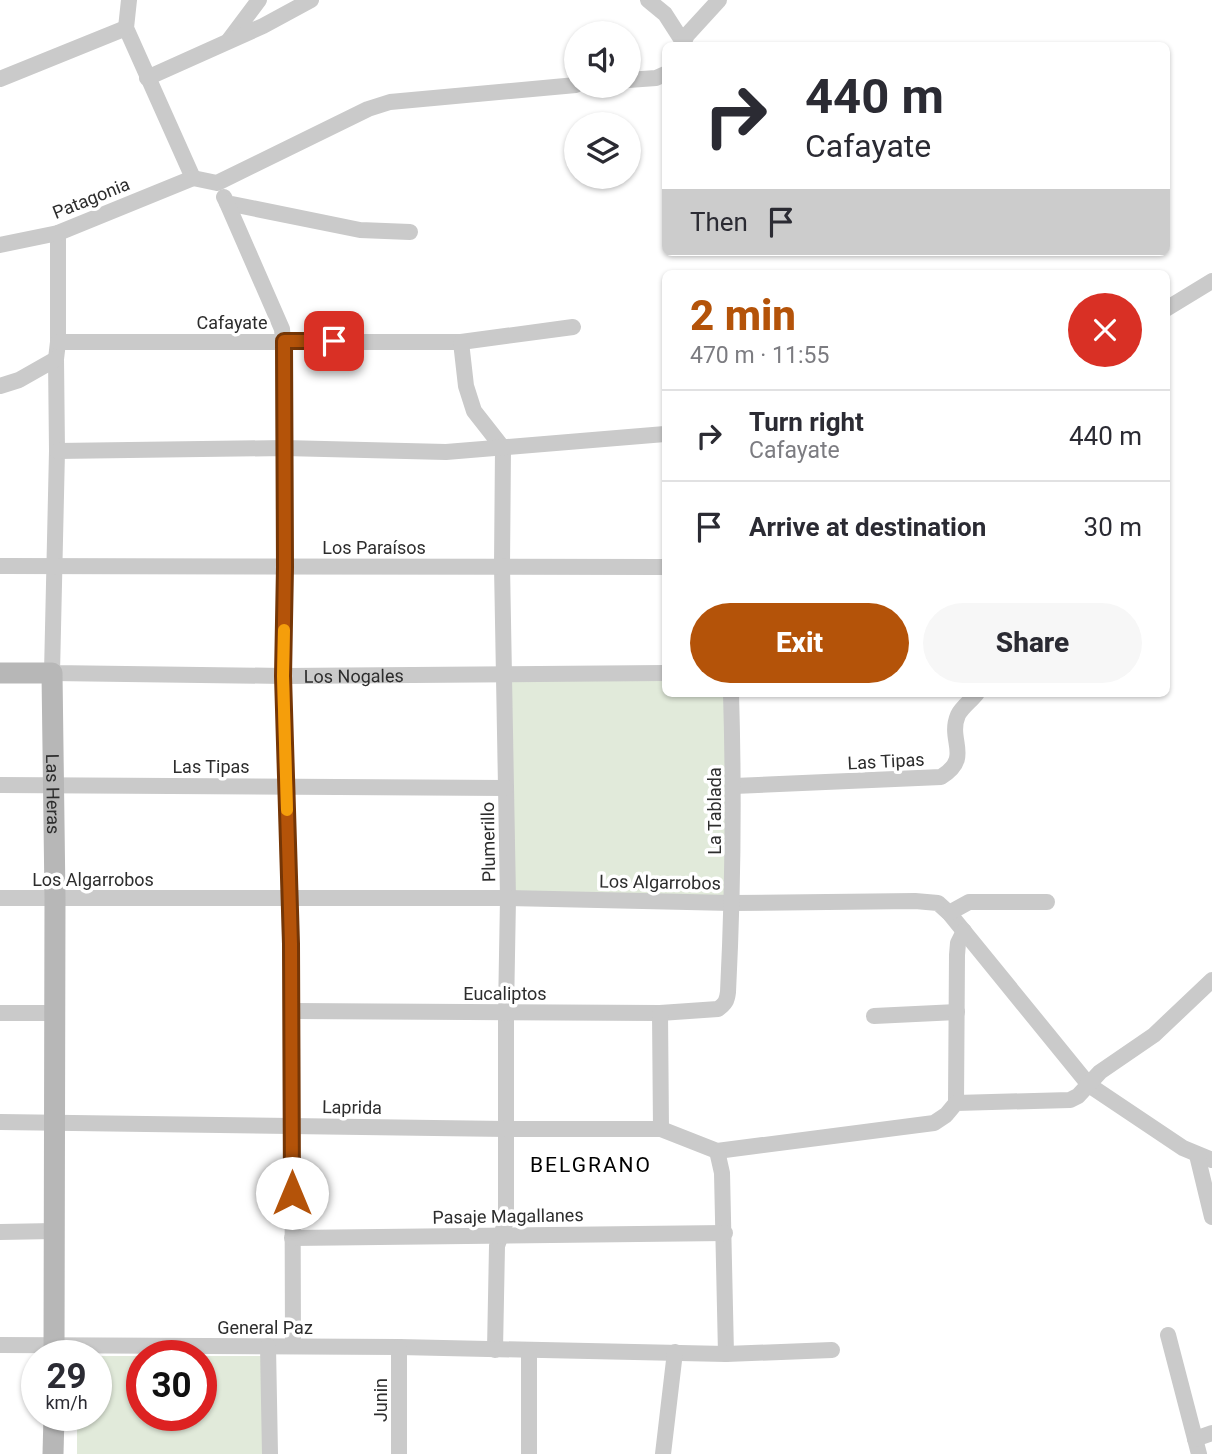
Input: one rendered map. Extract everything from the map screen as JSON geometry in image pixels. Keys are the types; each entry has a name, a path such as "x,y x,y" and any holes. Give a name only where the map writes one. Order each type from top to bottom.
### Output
{"street":[{"path":"129,0 126,28 193,178 217,183 368,109 390,102 564,86"},
{"path":"228,42 259,0"},
{"path":"147,78 263,26 311,0"},
{"path":"648,0 665,14 681,42"},
{"path":"684,42 719,0"},
{"path":"0,79 126,28"},
{"path":"641,79 662,75"},
{"name":"Patagonia","path":"0,245 58,233 193,178"},
{"path":"217,183 282,329 284,341 283,676 292,1011 293,1346"},
{"path":"227,203 360,230 410,232"},
{"name":"Las Heras","path":"54,1340 55,898 52,673 58,233"},
{"path":"1170,307 1212,281"},
{"name":"Cafayate","path":"58,342 461,342 573,327"},
{"path":"461,342 466,386 474,411 503,448"},
{"path":"0,386 19,380 55,359"},
{"path":"57,451 285,448 446,452 662,433"},
{"name":"Plumerillo","path":"495,1350 497,1246 506,1221 508,898 503,674 503,448"},
{"name":"Los Paraísos","path":"0,566 662,566"},
{"name":"Los Nogales","path":"0,673 283,676 662,673"},
{"name":"La Tablada","path":"718,1009 727,1001 732,903 734,786 731,697"},
{"name":"Las Tipas","path":"734,786 941,777 953,770 958,760 956,727 959,715 974,697"},
{"name":"Las Tipas","path":"0,785 506,788"},
{"name":"Los Algarrobos","path":"0,898 508,898 732,903 938,903 964,931 1089,1085 1183,1148 1205,1157"},
{"path":"949,913 968,902 1047,902"},
{"path":"660,1013 661,1129 717,1151 934,1123 946,1115 956,1103 958,943 964,931"},
{"path":"956,1103 1070,1100 1078,1096 1100,1072 1154,1035 1212,980"},
{"name":"Eucaliptos","path":"292,1011 660,1013 718,1009"},
{"path":"874,1016 957,1012"},
{"path":"0,1013 55,1013"},
{"name":"Laprida","path":"0,1122 661,1129"},
{"path":"717,1151 722,1173 725,1233 726,1354"},
{"path":"1205,1157 1212,1217"},
{"path":"0,1232 54,1231"},
{"name":"Pasaje Magallanes","path":"292,1237 725,1233"},
{"path":"1168,1335 1197,1446 1212,1433"},
{"name":"General Paz","path":"0,1345 21,1347"},
{"path":"268,1346 270,1454"},
{"name":"General Paz","path":"112,1349 293,1346 726,1354 832,1350"},
{"name":"Junin","path":"399,1347 399,1454"},
{"path":"529,1350 529,1454"},
{"path":"663,1454 675,1352"},
{"path":"53,1454 54,1431"}],"green space":[{"path":"662,673 662,697 731,697 732,903 508,898 503,674"},
{"path":"112,1356 126,1356 126,1431 217,1431 217,1356 263,1356 264,1454 77,1454 77,1431 112,1431"}],"slow traffic":[{"path":"284,630 287,810"}],"district":[{"name":"BELGRANO","path":"591,1165"}],"route":[{"path":"292,1193 291,944 283,676 284,341 334,341"}]}
